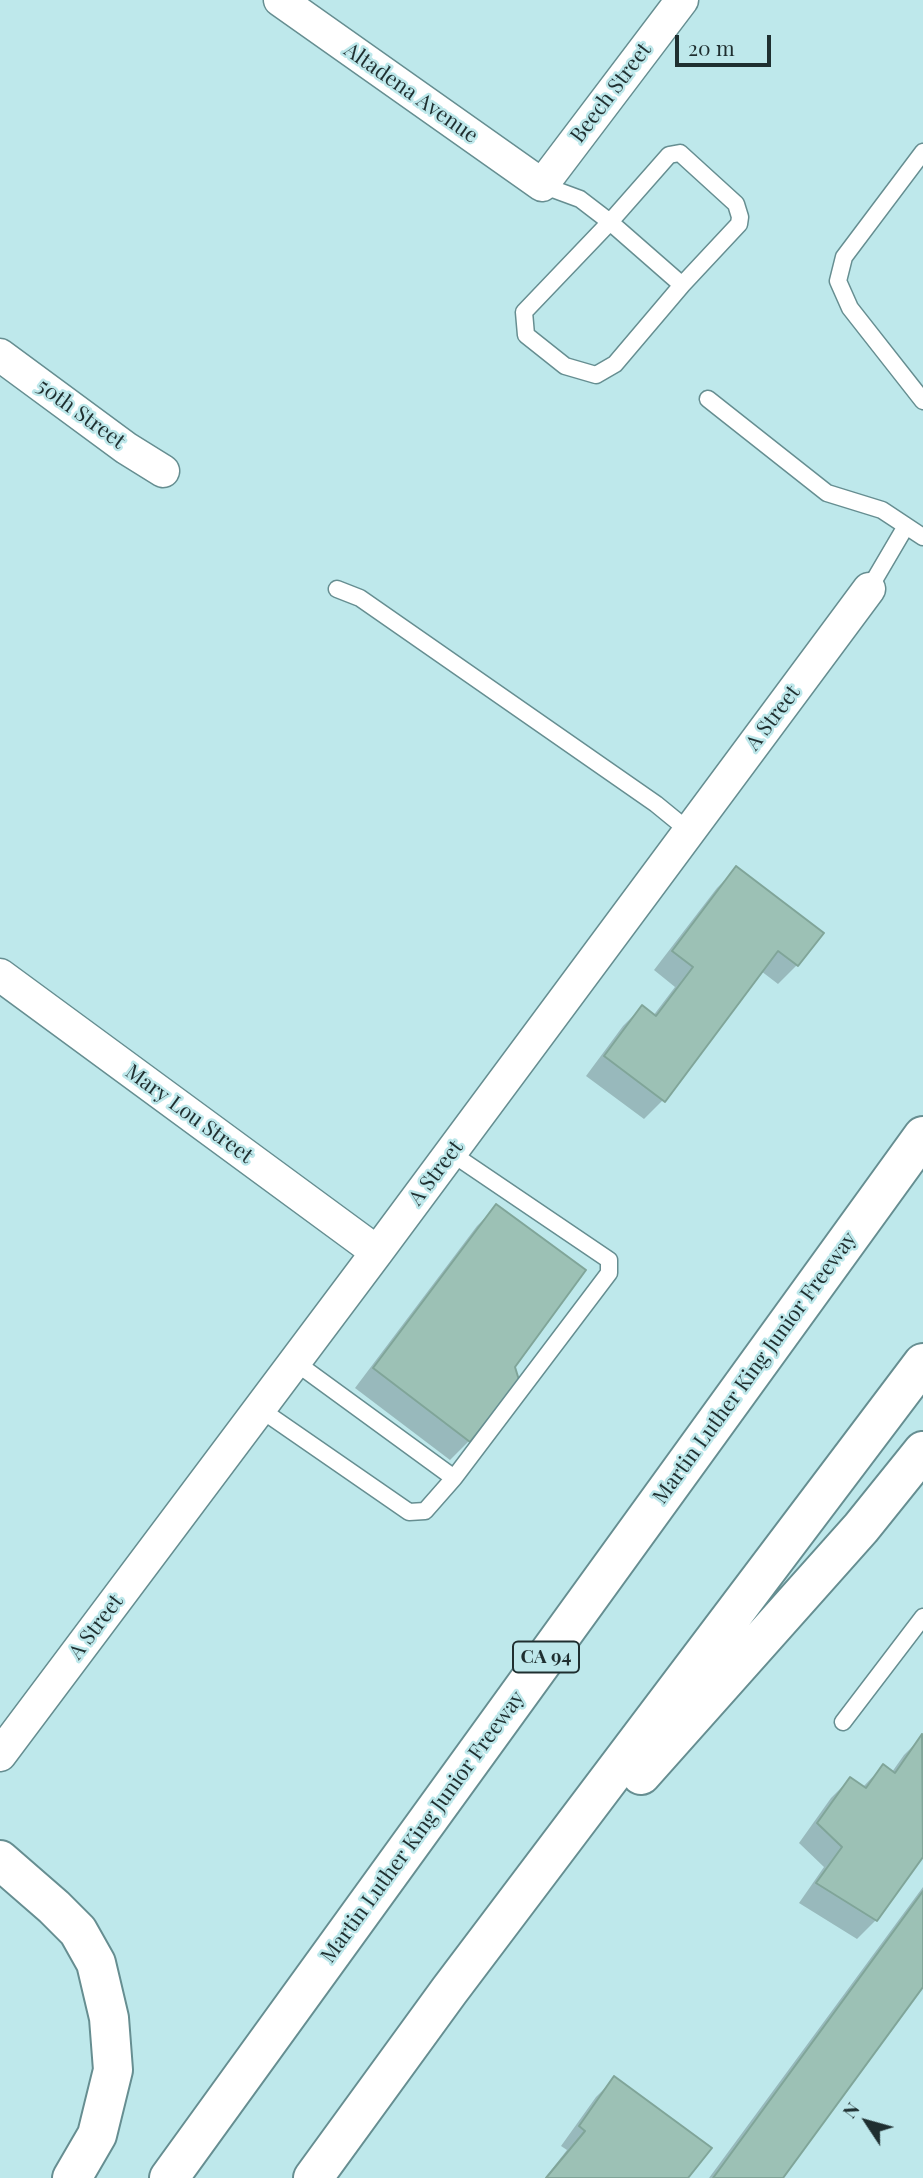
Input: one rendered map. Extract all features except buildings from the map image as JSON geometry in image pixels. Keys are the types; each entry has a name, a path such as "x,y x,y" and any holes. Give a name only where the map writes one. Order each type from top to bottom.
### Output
{"highway":[{"name":"Martin Luther King Junior Freeway","path":"169,2178 923,1136"},
{"path":"313,2178 449,1992 923,1363"},
{"path":"449,1992 861,1528 923,1451"},
{"path":"0,1860 54,1906 78,1931 96,1963 109,2018 113,2070 97,2135 72,2178"}],"street":[{"name":"Altadena Avenue","path":"280,0 541,185"},
{"name":"Beech Street","path":"541,185 682,0"},
{"name":"50th Street","path":"0,355 126,448 163,471"},
{"name":"A Street","path":"0,1755 869,589"},
{"name":"Mary Lou Street","path":"0,975 377,1252"}],"lane":[{"path":"923,152 844,257 838,281 850,309 923,401"},
{"path":"680,153 736,204 740,217 739,224 682,285 615,364 596,375 565,366 526,335 524,312 610,222 669,155 680,153"},
{"path":"541,185 580,199 682,285"},
{"path":"708,399 827,493 882,510 923,537"},
{"path":"869,589 906,526"},
{"path":"337,589 360,598 656,804 689,831"},
{"path":"260,1409 409,1512 425,1511 454,1478 609,1273 610,1259 451,1153"},
{"path":"295,1362 454,1478"},
{"path":"843,1722 923,1617"}]}
